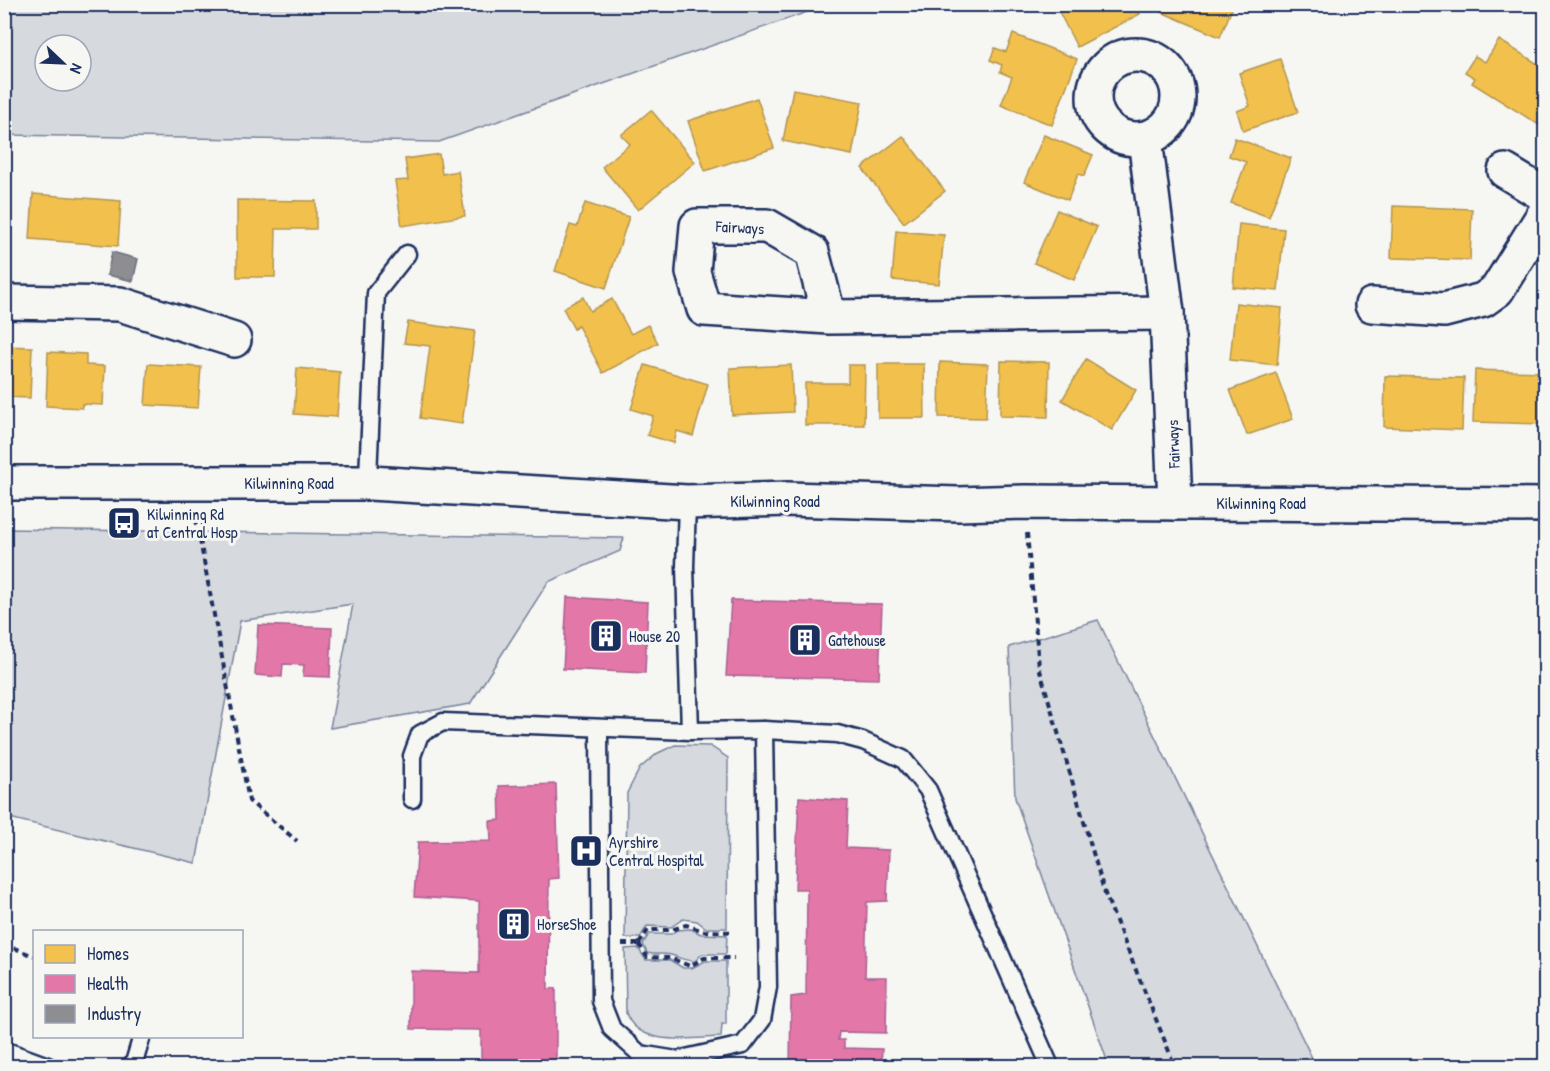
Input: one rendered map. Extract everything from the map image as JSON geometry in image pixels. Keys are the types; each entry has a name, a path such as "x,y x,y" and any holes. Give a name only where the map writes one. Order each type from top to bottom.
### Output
{"main road":[{"name":"Fairways","path":"1145,139 1167,313 1175,503"},
{"path":"1504,171 1545,196"},
{"path":"1371,305 1444,310 1483,300 1497,290 1545,211"},
{"path":"4,302 120,304 234,340"},
{"path":"829,317 1167,313"},
{"name":"Kilwinning Road","path":"4,483 370,483 687,502 788,499 958,504 1024,502 1545,505"}],"lane":[{"path":"370,483 368,477 376,293 407,254"},
{"path":"687,502 685,567 690,731"},
{"path":"412,799 412,756 420,734 443,722 599,729 764,730 837,734 863,741 903,759 928,790 1050,1066"},
{"path":"599,729 601,1001 612,1029 640,1054 677,1060 743,1045 762,1020 768,987 764,730"},
{"path":"133,1066 141,1038"},
{"path":"4,1050 48,1066"}],"path":[{"path":"1024,502 1040,667 1105,894 1175,1066"},
{"path":"196,519 249,801 297,841"},
{"path":"734,932 704,931 686,925 671,930 648,930 639,944 647,957 670,958 690,966 704,958 734,958"},
{"path":"4,944 33,956"}],"shaded area":[{"path":"5,4 827,4 439,142 5,135"},
{"path":"5,529 624,538 620,551 548,582 470,704 330,728 353,604 240,621 196,863 5,817"},
{"path":"1098,620 1316,1066 1109,1066 1015,798 1009,647"},
{"path":"675,745 710,746 728,758 727,928 706,928 697,921 683,919 671,927 647,926 640,938 625,938 627,793 640,768 658,753"},
{"path":"691,929 701,934 727,935 726,954 702,954 692,961 668,954 647,953 643,944 649,934 671,934 677,930"},
{"path":"638,948 646,960 670,960 683,968 692,968 705,961 726,961 726,1024 722,1024 721,1037 667,1038 642,1032 632,1024 626,1013 625,949"}],"building: Homes":[{"path":"1055,4 1134,4 1140,14 1077,47"},
{"path":"1162,4 1234,4 1220,37 1159,11"},
{"path":"1013,34 1077,59 1052,125 1001,105 1012,77 1000,72 1002,65 990,60 995,48 1006,52"},
{"path":"1499,40 1546,69 1546,115 1539,125 1472,83 1475,78 1465,72 1475,56 1485,62"},
{"path":"1280,59 1298,112 1243,131 1237,111 1250,106 1239,73"},
{"path":"793,89 862,102 852,155 783,141"},
{"path":"757,98 774,148 705,171 688,121"},
{"path":"651,110 695,162 638,210 602,167 630,144 621,135"},
{"path":"1044,135 1093,155 1084,176 1078,174 1068,200 1024,182"},
{"path":"903,136 945,191 904,223 862,168"},
{"path":"1235,138 1291,158 1269,217 1231,203 1246,162 1229,156"},
{"path":"439,154 442,174 458,171 465,216 402,226 395,181 408,180 405,159"},
{"path":"33,194 121,201 118,246 30,239"},
{"path":"237,200 316,201 316,229 276,229 275,277 237,277"},
{"path":"585,203 629,217 606,288 555,271 570,225 577,227"},
{"path":"1393,206 1472,209 1470,260 1391,258"},
{"path":"1057,210 1097,227 1074,280 1034,263"},
{"path":"1239,224 1284,229 1278,291 1233,287"},
{"path":"896,231 944,235 939,284 892,280"},
{"path":"583,297 590,311 612,299 631,334 648,325 658,343 603,373 578,326 574,329 563,308"},
{"path":"1236,303 1282,308 1277,365 1230,360"},
{"path":"408,322 475,331 462,424 420,418 430,346 404,343"},
{"path":"4,346 32,347 30,398 4,397"},
{"path":"48,352 86,354 86,365 105,366 103,405 82,404 82,408 46,406"},
{"path":"1086,359 1136,390 1112,430 1062,400"},
{"path":"1001,361 1049,362 1048,417 1000,416"},
{"path":"940,362 988,364 986,418 939,417"},
{"path":"148,364 201,367 198,408 145,405"},
{"path":"878,364 924,364 925,418 878,418"},
{"path":"645,365 708,384 693,436 677,431 674,443 647,435 653,416 631,409"},
{"path":"791,365 793,412 732,415 730,368"},
{"path":"848,365 865,365 864,425 805,425 805,383 848,383"},
{"path":"297,368 340,372 337,417 294,414"},
{"path":"1475,370 1546,372 1546,424 1473,422"},
{"path":"1276,373 1293,419 1247,435 1230,390"},
{"path":"1385,376 1464,378 1462,430 1384,427"}],"building: Health":[{"name":"House 20","path":"567,597 648,602 645,673 563,669"},
{"name":"Gatehouse","path":"731,600 882,604 879,679 726,676"},
{"path":"258,625 332,628 330,677 303,676 304,665 283,664 282,677 255,675"},
{"name":"HorseShoe","path":"556,784 559,878 549,879 548,989 556,988 556,1066 481,1066 481,1030 411,1029 411,971 479,973 479,901 414,897 418,842 491,841 490,821 500,820 499,786"},
{"path":"799,797 848,801 846,848 889,850 887,901 867,902 865,977 887,977 886,1033 839,1032 838,1040 844,1040 844,1048 882,1049 881,1066 790,1066 791,997 806,995 807,889 795,889"}],"building: Industry":[{"path":"112,252 138,259 133,281 107,275"}],"place":[{"name":"Kilwinning Rd at Central Hosp","path":"124,523"},
{"name":"House 20","path":"606,636"},
{"name":"Gatehouse","path":"805,640"},
{"name":"Ayrshire Central Hospital","path":"586,851"},
{"name":"HorseShoe","path":"514,924"}]}
